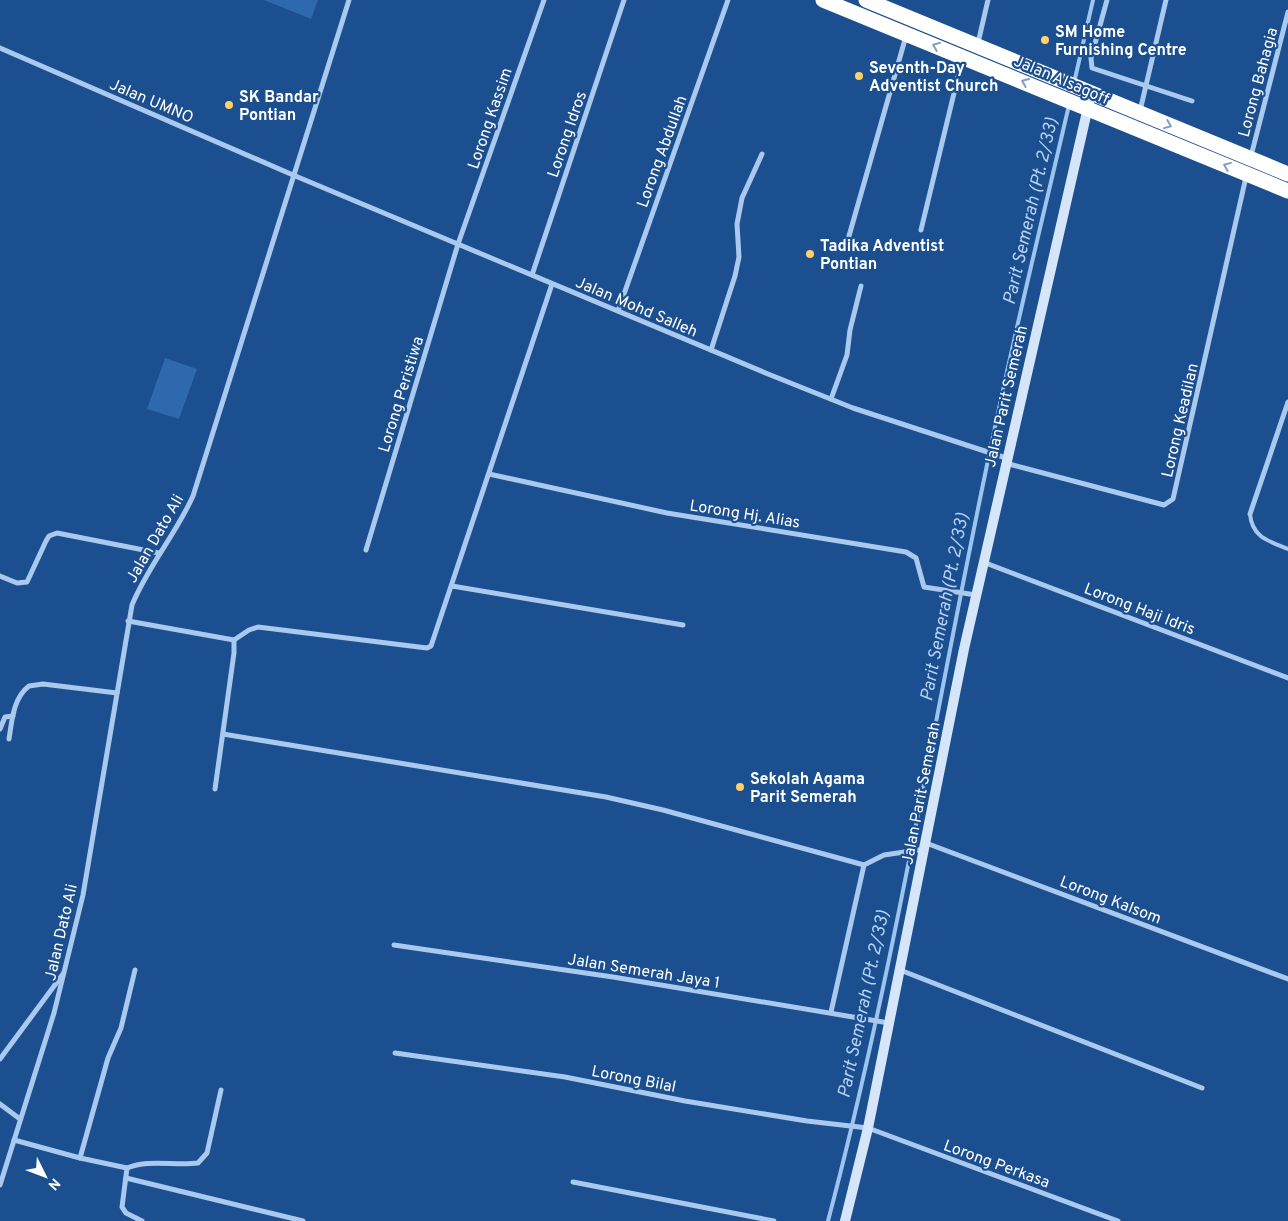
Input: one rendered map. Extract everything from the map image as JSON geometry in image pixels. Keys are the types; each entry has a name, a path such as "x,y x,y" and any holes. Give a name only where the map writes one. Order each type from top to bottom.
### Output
{"highway":[{"name":"Jalan Alsagoff","path":"822,0 963,57 1054,86"},
{"name":"Jalan Alsagoff","path":"866,0 978,46 1054,86 1288,191"},
{"name":"Jalan Alsagoff","path":"1084,99 1140,114 1288,174"}],"main road":[{"name":"Jalan Parit Semerah","path":"845,1221 886,1023 900,970 983,562 1084,99"}],"street":[{"name":"Jalan Dato Ali","path":"0,1185 65,972 83,895 132,605 142,581 159,553 171,538 193,496 293,175 350,0"},
{"name":"Lorong Kassim","path":"458,244 544,0"},
{"name":"Lorong Idros","path":"532,275 624,0"},
{"name":"Lorong Abdullah","path":"618,311 728,0"},
{"path":"978,46 988,0"},
{"path":"1107,0 1091,66 1093,69 1192,101"},
{"path":"1140,114 1166,0"},
{"name":"Lorong Bahagia","path":"1250,158 1288,12"},
{"path":"848,243 907,34"},
{"name":"Jalan UMNO","path":"0,48 293,175"},
{"path":"922,230 963,57"},
{"path":"711,350 735,276 739,257 737,224 742,198 762,154"},
{"name":"Lorong Keadilan","path":"1006,461 1164,505 1169,504 1176,489 1247,174"},
{"name":"Jalan Mohd Salleh","path":"293,175 831,399 994,455 1006,461"},
{"name":"Lorong Peristiwa","path":"366,550 458,244"},
{"path":"128,621 234,640 249,630 258,627 429,647 452,586 552,284"},
{"path":"831,399 847,355 850,330 861,286"},
{"path":"1250,514 1288,402"},
{"name":"Lorong Hj. Alias","path":"488,474 667,513 906,552 916,558 924,587 944,592 976,595"},
{"path":"0,576 17,583 27,582 49,536 57,533 159,553"},
{"name":"Lorong Haji Idris","path":"983,562 1288,678"},
{"path":"452,586 683,625"},
{"path":"215,789 234,653 234,640"},
{"path":"9,739 13,716 23,692 34,685 43,684 116,693"},
{"path":"0,729 5,717 13,716"},
{"path":"222,734 606,797 663,810 864,865 884,855 925,846"},
{"name":"Lorong Kalsom","path":"925,846 1288,979"},
{"path":"831,1012 864,865"},
{"name":"Jalan Semerah Jaya 1","path":"394,945 831,1012 863,1020 886,1023"},
{"path":"80,1158 108,1058 121,1028 135,970"},
{"path":"900,970 1202,1088"},
{"path":"0,1059 65,972"},
{"name":"Lorong Bilal","path":"394,1053 565,1077 685,1101 865,1128"},
{"path":"14,1140 80,1158 127,1168 138,1163 198,1164 207,1153 221,1090"},
{"path":"0,1104 20,1119"},
{"name":"Lorong Perkasa","path":"865,1128 1118,1221"},
{"path":"127,1168 122,1207 126,1213 142,1221"},
{"path":"126,1178 303,1221"},
{"path":"573,1182 774,1221"}],"lane":[{"path":"1250,514 1254,531 1261,537 1288,549"}],"shaded area":[{"path":"264,0 318,0 311,19"},
{"path":"165,358 197,369 179,419 147,409"}],"waterway":[{"name":"Parit Semerah (Pt. 2/33)","path":"1074,83 1093,0"},
{"name":"Parit Semerah (Pt. 2/33)","path":"828,1221 876,1021 997,418 1069,105"}],"place":[{"name":"SM Home Furnishing Centre","path":"1045,40"},
{"name":"Seventh-Day Adventist Church","path":"859,76"},
{"name":"SK Bandar Pontian","path":"229,105"},
{"name":"Tadika Adventist Pontian","path":"810,254"},
{"name":"Sekolah Agama Parit Semerah","path":"740,787"}]}
